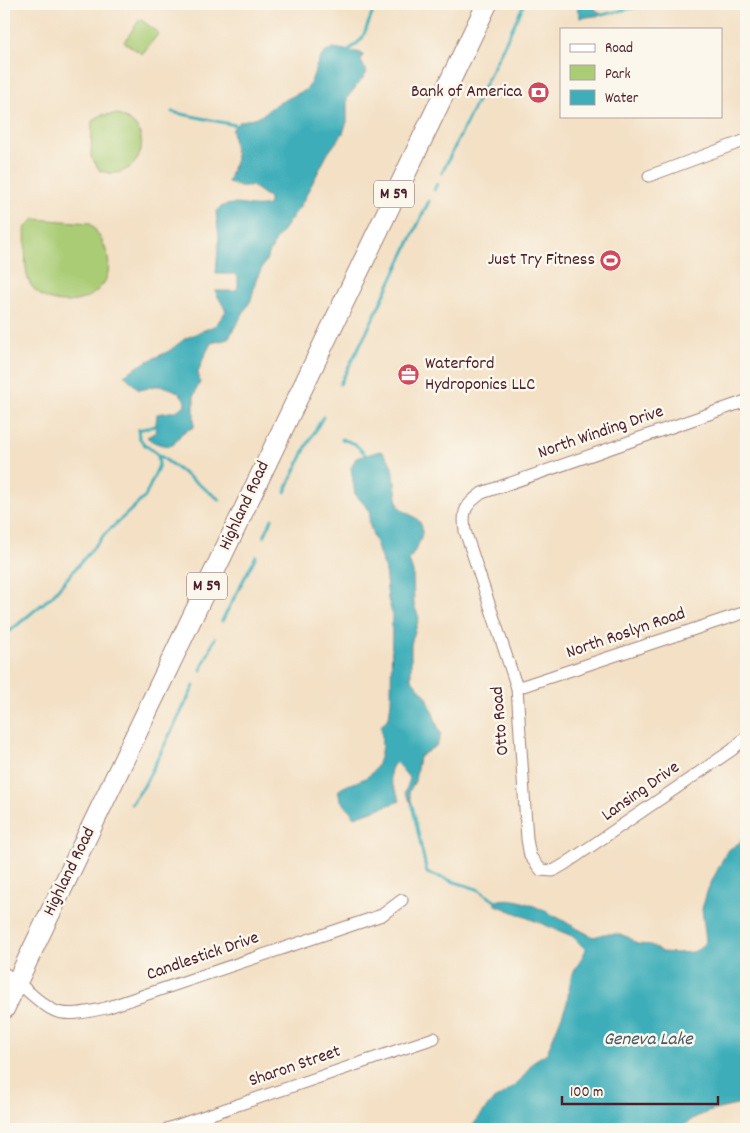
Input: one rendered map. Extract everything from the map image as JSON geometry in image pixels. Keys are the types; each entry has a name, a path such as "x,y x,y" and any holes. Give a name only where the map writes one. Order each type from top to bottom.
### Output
{"highway":[{"name":"Highland Road","path":"4,1009 11,977 487,4"}],"street":[{"path":"648,176 746,140"},
{"name":"North Winding Drive","path":"469,502 482,493 746,401"},
{"name":"Otto Road","path":"469,502 463,517 465,532 517,688 527,839 530,856 541,870 553,871"},
{"name":"North Roslyn Road","path":"517,688 746,612"},
{"name":"Lansing Drive","path":"553,871 637,817 732,750 746,737"},
{"name":"Candlestick Drive","path":"11,977 38,1000 55,1011 84,1012 106,1008 382,915 402,900"},
{"name":"Sharon Street","path":"167,1129 434,1038"}],"green space":[{"path":"140,19 159,33 142,54 124,42"},
{"path":"117,114 134,124 139,131 141,139 140,154 131,167 124,171 108,173 100,171 91,157 92,121 101,115"},
{"path":"34,219 90,223 106,249 108,270 102,286 88,297 71,302 53,301 38,293 28,279 26,261 25,228"}],"water":[{"path":"576,4 590,4 602,15 580,18"},
{"path":"334,48 361,53 363,55 361,61 367,73 347,98 347,122 343,133 328,153 301,205 276,240 256,280 251,300 228,339 211,343 198,372 200,382 194,395 194,427 182,433 173,445 155,443 147,437 155,433 157,414 176,411 185,405 185,401 180,394 167,387 155,386 138,389 124,375 169,351 186,338 216,325 226,311 215,291 234,291 238,288 238,277 235,274 216,274 219,237 216,212 221,207 227,205 263,206 269,204 269,198 252,186 238,186 228,182 236,159 232,130 239,122 261,116 275,105 307,89 319,60"},
{"path":"380,451 385,455 392,468 399,507 417,519 421,525 420,541 409,560 413,572 414,605 419,618 411,644 411,679 427,697 441,735 437,745 419,757 415,781 409,792 412,804 405,793 410,779 396,762 390,772 390,777 400,801 355,817 340,799 338,791 363,779 375,770 381,749 381,726 389,717 391,702 392,613 388,599 385,570 369,523 370,511 355,494 351,468 356,458"},
{"name":"Geneva Lake","path":"746,833 746,1103 702,1114 687,1123 682,1129 470,1129 491,1102 511,1089 523,1077 534,1061 547,1053 567,1003 571,977 586,950 572,936 496,905 494,902 505,899 531,905 594,937 603,934 617,934 628,937 637,944 651,945 662,952 693,952 699,949 706,941 702,909 708,889 727,851 739,843"}],"waterway":[{"path":"348,51 362,39 376,4"},
{"path":"442,173 524,4"},
{"path":"602,15 650,4"},
{"path":"172,112 235,125"},
{"path":"434,190 437,184"},
{"path":"340,384 429,201"},
{"path":"285,492 306,447 323,417"},
{"path":"155,426 138,430 139,437 144,444 220,500"},
{"path":"342,439 355,444 365,454"},
{"path":"4,636 52,596 106,533 145,497 159,465 158,456"},
{"path":"264,537 272,519"},
{"path":"222,621 256,556"},
{"path":"201,670 215,638"},
{"path":"131,804 144,786 194,686"},
{"path":"412,805 427,873 477,889 495,901"}],"place":[{"name":"Bank of America","path":"538,92"},
{"name":"Just Try Fitness","path":"611,260"},
{"name":"Waterford Hydroponics LLC","path":"409,374"}]}
